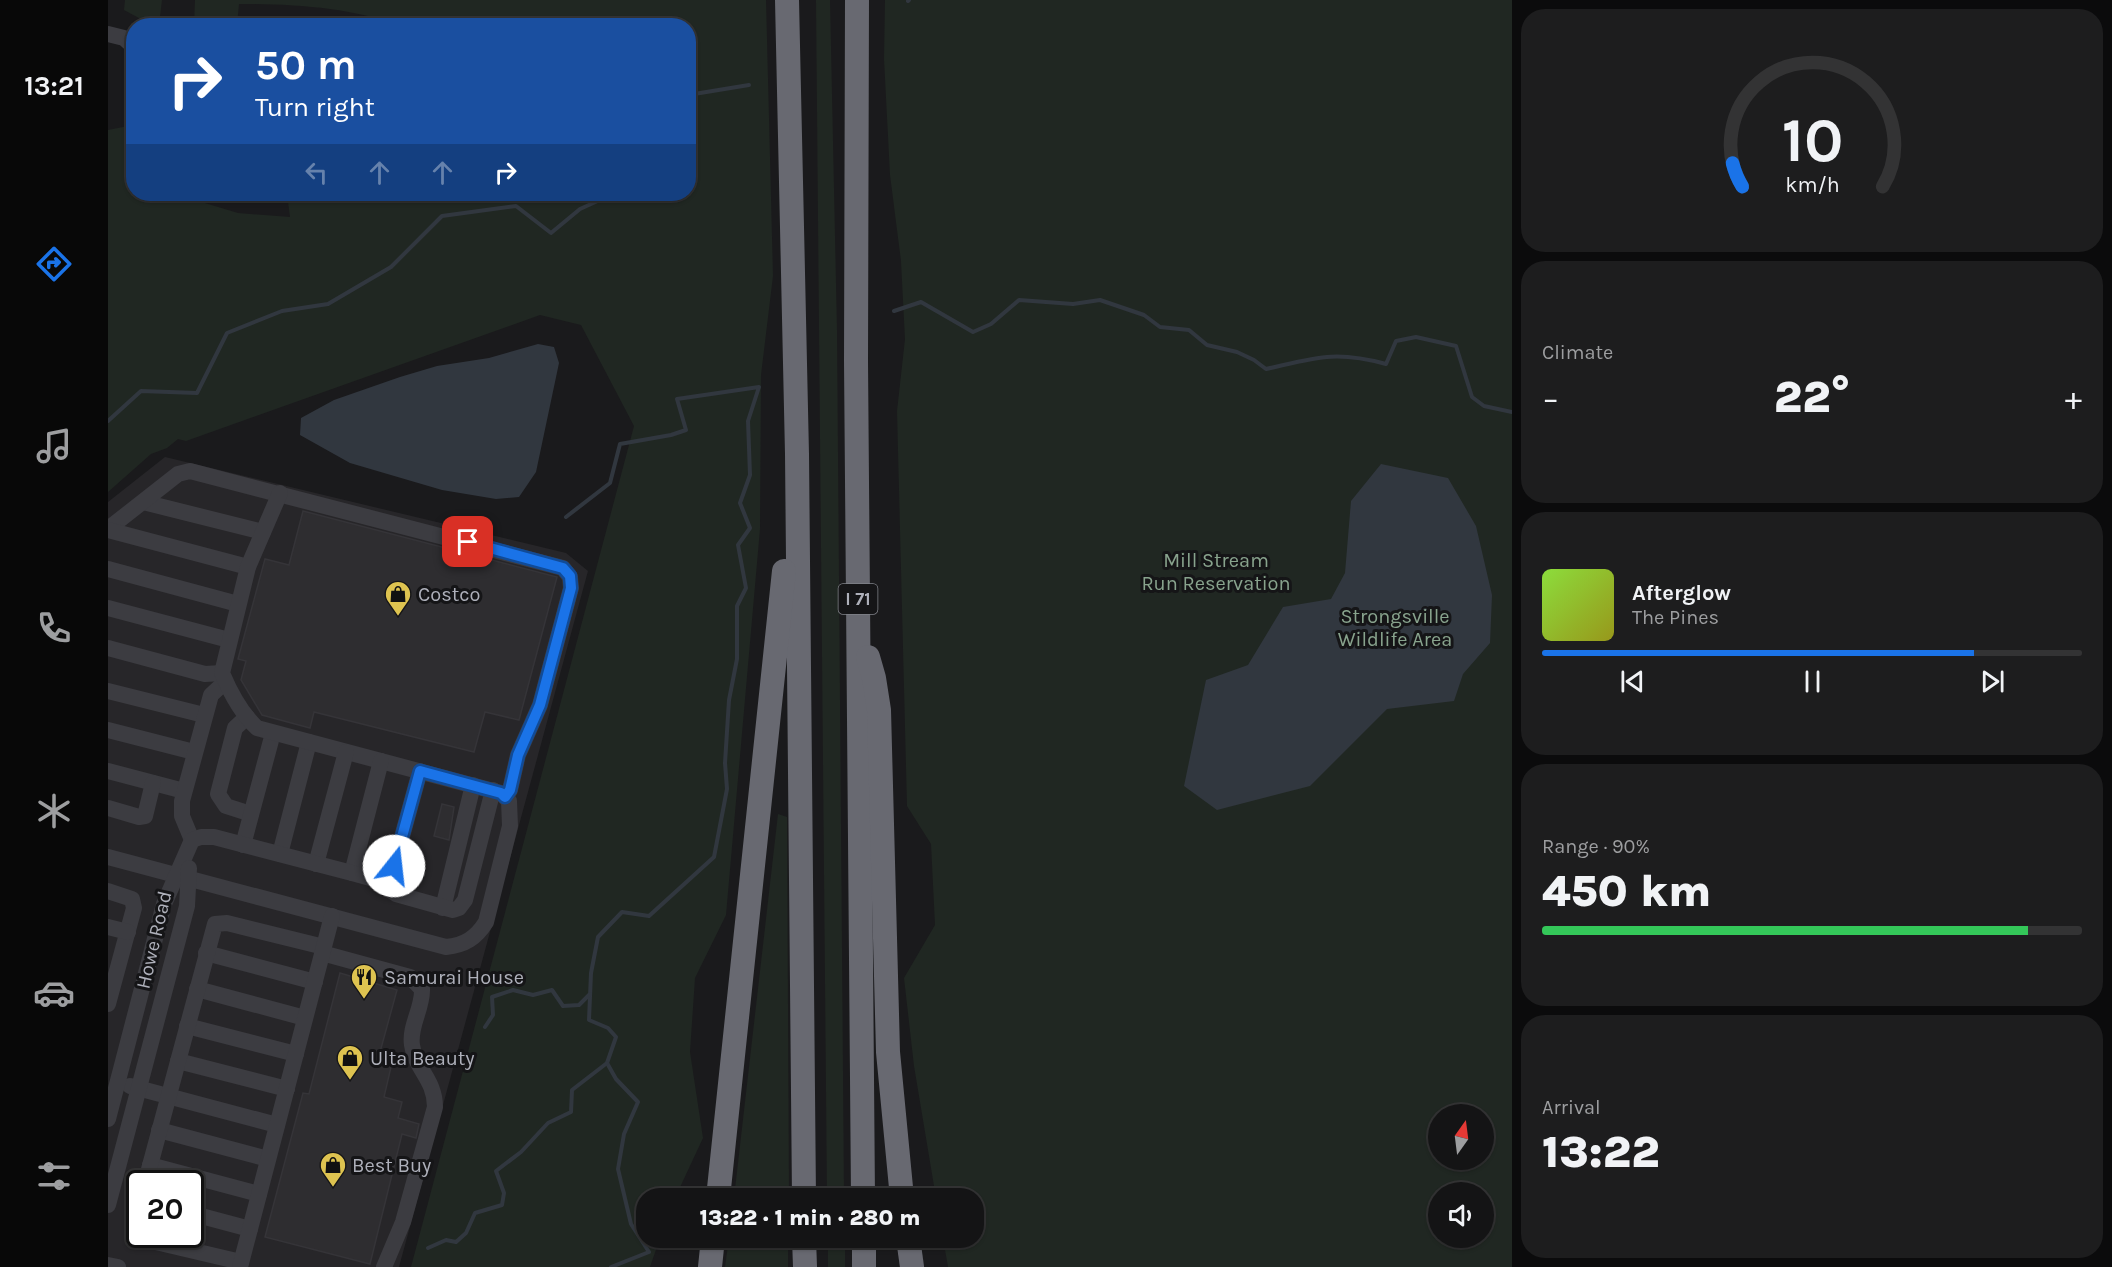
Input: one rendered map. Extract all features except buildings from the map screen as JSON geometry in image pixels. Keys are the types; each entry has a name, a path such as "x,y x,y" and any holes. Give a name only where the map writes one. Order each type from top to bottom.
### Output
{"highway":[{"path":"786,0 797,454 804,1188"},
{"name":"I 71","path":"857,0 855,361 863,1188"},
{"path":"719,1188 797,454"},
{"path":"858,625 874,678 879,710 888,1052 901,1188"},
{"path":"710,1267 712,1248"},
{"path":"804,1248 805,1267"},
{"path":"864,1248 864,1267"},
{"path":"909,1248 912,1267"}],"street":[{"path":"108,34 126,41"},
{"path":"108,530 178,474 190,471 560,567 568,573 571,588 540,705 518,755 510,790 499,794"},
{"path":"280,493 248,567 229,640 224,677 211,695 184,791 182,816 191,845 201,837 214,837 374,879 396,894 443,908 459,908 465,900 499,794"},
{"path":"143,502 263,532"},
{"path":"108,530 248,567"},
{"path":"108,569 238,604"},
{"path":"108,608 229,640"},
{"path":"108,648 224,677"},
{"path":"108,857 446,947 460,945 480,932 491,908 510,826 509,801 499,794 473,785 257,728 247,717 224,677"},
{"path":"108,691 204,715"},
{"path":"247,717 235,728 218,794 226,806 251,814"},
{"path":"108,730 194,752"},
{"path":"243,845 273,733"},
{"path":"280,854 309,742"},
{"path":"316,864 346,752"},
{"path":"352,873 381,761"},
{"path":"108,771 184,791"},
{"path":"374,879 383,876 394,866 420,771"},
{"path":"108,808 139,817 145,816 153,783"},
{"path":"443,908 473,785"},
{"name":"Howe Road","path":"108,1119 113,1081 164,904 183,877 191,845"},
{"name":"Howe Road","path":"108,1205 187,906 183,877"},
{"path":"108,891 126,896 134,903 128,932 113,967 108,1004"},
{"path":"177,1248 240,1265 332,916"},
{"path":"149,1170 215,924 221,922 410,977 422,989 411,1037 412,1048 434,1090 435,1107 403,1222 384,1267"},
{"path":"108,927 128,932"},
{"path":"206,953 315,982"},
{"path":"196,989 305,1018"},
{"path":"187,1026 296,1054"},
{"path":"178,1061 287,1089"},
{"path":"113,1081 277,1125"},
{"path":"159,1130 268,1159"},
{"path":"150,1165 259,1194"},
{"path":"204,1217 250,1229"},
{"path":"108,1264 118,1267"}],"shaded area":[{"path":"538,344 554,347 559,363 536,472 519,497 496,499 442,490 350,463 300,435 301,418 334,400 437,366 489,358"},
{"path":"165,457 566,553 588,571 399,1267 108,1267 108,502"},
{"path":"1381,464 1448,478 1476,526 1492,595 1490,643 1463,674 1454,701 1387,709 1310,786 1217,810 1184,786 1206,680 1248,665 1283,607 1331,599 1345,573 1351,501"}],"green space":[{"path":"125,0 162,0 160,18 139,18 124,10"},
{"path":"195,0 766,0 773,276 761,375 760,529 726,915 695,978 690,1052 703,1138 680,1188 636,1188 636,1248 657,1248 650,1267 411,1267 634,426 581,325 540,315 186,441 178,439 167,448 151,454 108,492 108,130 126,126 126,201 198,201 238,213 290,217 288,201 696,201 696,18 376,18 323,8 239,4 238,18 194,18"},
{"path":"816,0 830,0 837,331 844,1188 827,1188"},
{"name":"Mill Stream Run Reservation","path":"885,0 1512,0 1512,1267 948,1267 945,1248 984,1248 984,1188 934,1188 914,1066 904,978 935,925 931,844 907,806 897,411 905,339 901,261 890,175 884,59"},
{"path":"778,814 787,817 789,1188 735,1188"},
{"path":"728,1248 788,1248 788,1267 725,1267"},
{"path":"828,1248 845,1248 845,1267 828,1267"}],"waterway":[{"path":"696,94 749,85"},
{"path":"108,421 141,391 197,393 227,333 282,311 328,304 391,267 442,216 516,206 551,233 580,209 598,201"},
{"path":"894,311 921,302 973,332 991,324 1019,300 1073,304 1100,300 1144,315 1160,327 1189,330 1207,345 1237,352 1266,369 1325,357 1352,357 1386,364 1396,341 1416,337 1456,346 1472,397 1484,406 1512,412"},
{"path":"566,517 610,483 620,444 686,430 677,399 759,387 748,421 750,475 740,503 750,528 738,545 746,588 737,606 737,659 729,700 725,763 727,789 714,857 649,916 622,912 598,937 591,973 589,1020 608,1028 616,1037 607,1063 616,1079 638,1102 624,1134 618,1169 631,1224 649,1252 611,1267"},
{"path":"485,1027 493,1015 492,997 513,990 533,995 552,990 563,1006 579,1005 590,994"},
{"path":"428,1248 446,1240 456,1242 466,1233 475,1213 502,1205 504,1193 496,1171 521,1152 548,1123 571,1112 572,1090 607,1063"}],"place":[{"name":"Costco","path":"398,617"},
{"name":"Samurai House","path":"364,1000"},
{"name":"Ulta Beauty","path":"350,1081"},
{"name":"Best Buy","path":"333,1188"}],"route":[{"path":"394,866 420,771 501,793 505,797 510,790 518,755 540,705 571,588 570,576 563,568 468,542"}],"park label":[{"name":"Strongsville Wildlife Area","path":"1395,628"}]}
